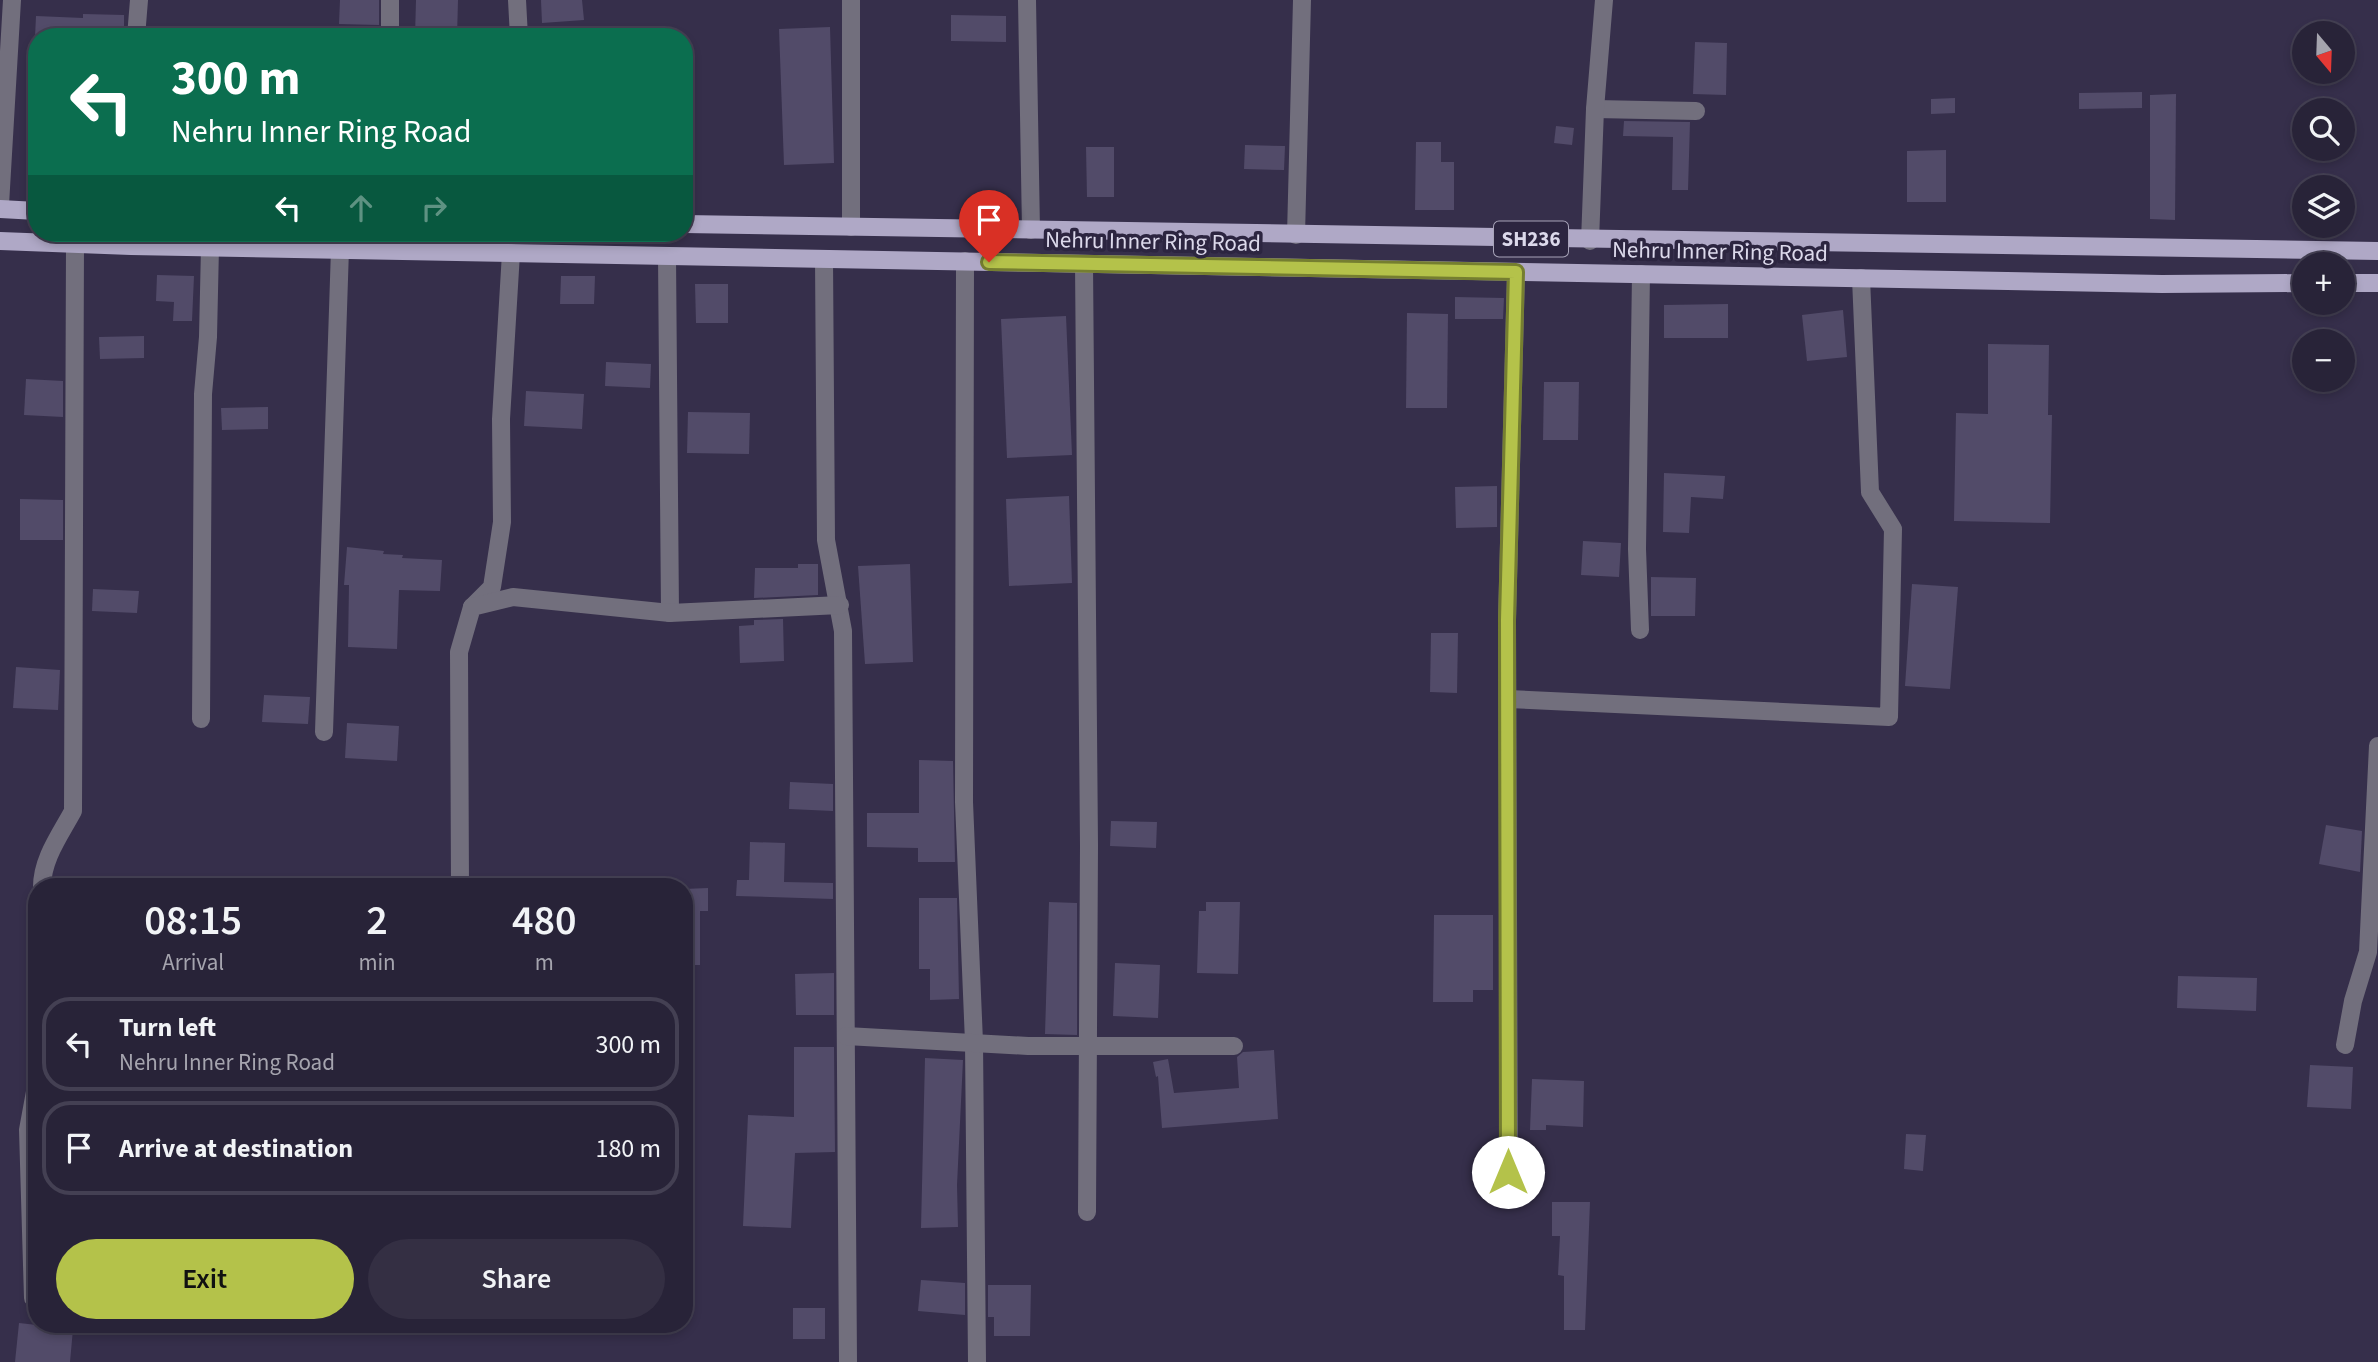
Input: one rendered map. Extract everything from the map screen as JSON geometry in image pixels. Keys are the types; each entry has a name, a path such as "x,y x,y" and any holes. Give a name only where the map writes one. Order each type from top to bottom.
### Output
{"main road":[{"path":"0,207 28,210"},
{"name":"SH236","path":"693,224 1590,241 2378,251"},
{"name":"Nehru Inner Ring Road","path":"0,241 340,250 2162,284 2292,283"},
{"path":"2355,283 2378,283"}],"street":[{"path":"0,207 12,0"},
{"path":"137,28 139,0"},
{"path":"390,0 390,28"},
{"path":"517,0 519,28"},
{"path":"851,0 851,227"},
{"path":"1027,0 1031,230"},
{"path":"1296,235 1302,0"},
{"path":"1590,241 1595,109 1604,0"},
{"path":"1595,109 1696,111"},
{"path":"42,878 48,855 73,811 75,244"},
{"path":"201,719 203,394 208,337 210,247"},
{"path":"324,732 340,250"},
{"path":"460,878 459,652 472,607 492,587 502,522 500,419 508,333 511,253"},
{"path":"667,256 670,613"},
{"path":"824,259 826,540 843,631 848,1362"},
{"path":"965,261 964,802 974,1042 978,1362"},
{"path":"1084,264 1089,832 1087,1212"},
{"path":"1509,1200 1508,699 1516,272"},
{"path":"1640,630 1637,549 1641,274"},
{"path":"1508,699 1889,717 1893,528 1870,492 1861,278"},
{"path":"472,607 513,597 670,613 840,606"},
{"path":"2345,1045 2353,1001 2368,952 2378,746"},
{"path":"846,1036 1027,1046 1234,1046"}],"building":[{"path":"340,0 379,0 379,25 339,24"},
{"path":"416,0 458,0 457,28 415,28"},
{"path":"541,0 582,0 584,20 542,23"},
{"path":"83,14 124,15 124,28 35,28 36,16 83,18"},
{"path":"951,15 1006,16 1006,42 951,41"},
{"path":"830,27 834,163 784,165 779,29"},
{"path":"1695,42 1727,43 1726,95 1693,94"},
{"path":"2142,92 2142,108 2079,109 2079,93"},
{"path":"2176,94 2175,220 2150,219 2150,95"},
{"path":"1955,98 1955,113 1931,114 1931,99"},
{"path":"1624,121 1690,122 1688,190 1672,190 1673,137 1623,136"},
{"path":"1556,126 1574,128 1572,145 1554,143"},
{"path":"1416,142 1441,142 1441,162 1454,162 1454,210 1415,210"},
{"path":"1245,145 1285,146 1284,170 1244,169"},
{"path":"1086,147 1114,147 1114,197 1087,197"},
{"path":"1946,150 1946,202 1907,202 1907,151"},
{"path":"157,275 194,276 192,321 173,321 174,302 156,301"},
{"path":"561,276 595,276 594,304 560,304"},
{"path":"695,284 728,284 728,323 696,323"},
{"path":"1455,297 1504,298 1503,319 1455,319"},
{"path":"1728,304 1728,338 1664,338 1664,305"},
{"path":"1843,310 1847,357 1807,361 1802,315"},
{"path":"1407,313 1448,314 1447,408 1406,408"},
{"path":"1066,316 1072,455 1007,458 1001,319"},
{"path":"144,336 144,358 100,359 99,337"},
{"path":"1988,344 2049,345 2048,415 2052,415 2050,523 1954,521 1956,413 1988,414"},
{"path":"606,362 651,364 650,388 605,386"},
{"path":"26,379 63,381 63,417 24,415"},
{"path":"1544,382 1579,382 1578,440 1543,440"},
{"path":"526,391 584,394 582,429 524,426"},
{"path":"268,407 268,429 222,430 221,408"},
{"path":"688,412 750,413 749,454 687,453"},
{"path":"1664,473 1725,476 1723,499 1691,497 1689,533 1663,532"},
{"path":"1497,486 1497,527 1456,528 1455,487"},
{"path":"1069,496 1072,583 1009,586 1006,499"},
{"path":"20,499 63,500 63,540 20,540"},
{"path":"1583,541 1621,543 1619,577 1581,575"},
{"path":"347,547 384,551 383,554 403,555 402,558 442,560 440,591 399,590 397,649 348,647 349,585 344,585"},
{"path":"798,564 818,564 818,595 754,598 755,568 798,568"},
{"path":"910,564 913,662 865,664 858,566"},
{"path":"1651,577 1696,578 1695,616 1651,616"},
{"path":"1912,584 1958,587 1950,689 1905,686"},
{"path":"93,589 139,591 137,613 92,611"},
{"path":"783,619 784,661 740,663 739,626 754,625 754,620"},
{"path":"1431,633 1458,633 1457,693 1430,692"},
{"path":"16,667 60,670 58,710 13,708"},
{"path":"264,695 310,697 308,724 262,722"},
{"path":"347,723 399,726 397,761 345,758"},
{"path":"919,760 953,761 955,862 918,862 918,848 867,847 867,813 919,813"},
{"path":"790,782 833,784 833,811 789,809"},
{"path":"1111,821 1157,822 1156,848 1110,846"},
{"path":"2326,825 2362,831 2360,872 2319,864"},
{"path":"750,842 785,843 784,882 833,883 833,899 736,896 737,880 749,880"},
{"path":"708,888 708,911 700,911 700,965 693,965 693,889"},
{"path":"919,898 957,898 959,999 930,1000 930,969 919,969"},
{"path":"1049,902 1077,903 1077,1035 1045,1034"},
{"path":"1206,902 1240,902 1238,974 1197,973 1199,911 1206,911"},
{"path":"1434,915 1493,915 1493,990 1473,990 1473,1002 1433,1002"},
{"path":"1115,963 1160,965 1158,1018 1113,1016"},
{"path":"834,973 834,1015 796,1015 795,974"},
{"path":"2178,976 2257,978 2256,1011 2177,1008"},
{"path":"794,1047 834,1047 835,1152 795,1153 791,1228 743,1226 748,1115 794,1117"},
{"path":"1274,1050 1278,1119 1162,1128 1158,1076 1156,1077 1153,1062 1168,1059 1174,1093 1239,1088 1237,1057 1243,1052"},
{"path":"925,1058 963,1060 957,1185 958,1227 921,1228"},
{"path":"2310,1065 2353,1067 2351,1109 2307,1107"},
{"path":"1532,1079 1584,1081 1583,1127 1546,1125 1546,1130 1530,1130"},
{"path":"1906,1134 1926,1135 1923,1171 1904,1169"},
{"path":"1552,1202 1590,1202 1585,1330 1564,1330 1564,1276 1558,1275 1560,1236 1552,1236"},
{"path":"921,1280 965,1283 965,1315 918,1311"},
{"path":"988,1285 1031,1285 1030,1336 994,1336 994,1317 988,1317"},
{"path":"793,1308 825,1308 825,1339 793,1339"},
{"path":"19,1323 28,1324 28,1333 73,1333 70,1362 15,1362"}],"route":[{"path":"989,262 1516,272 1507,620 1508,1172"}]}
